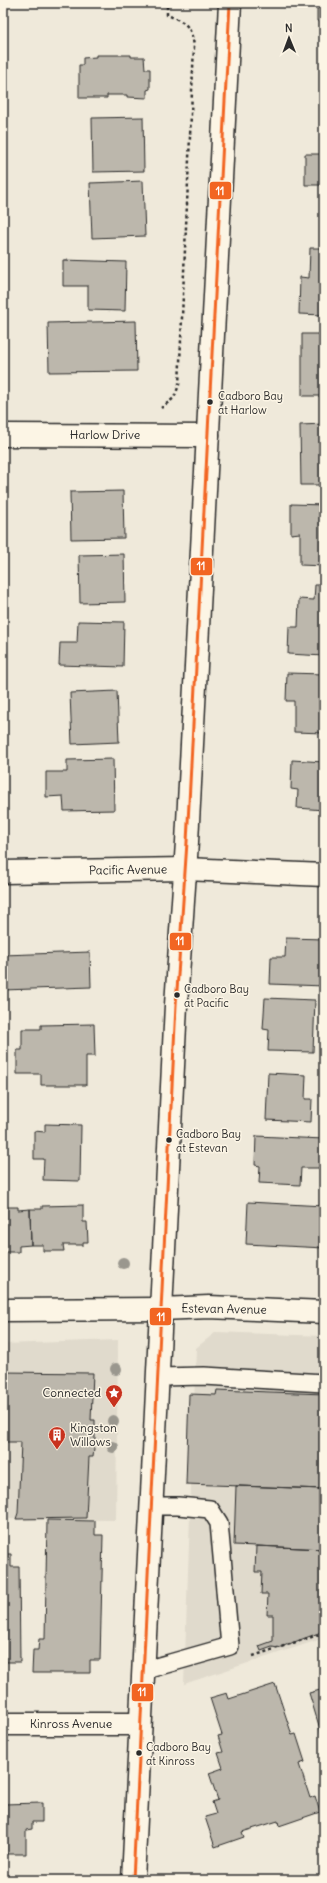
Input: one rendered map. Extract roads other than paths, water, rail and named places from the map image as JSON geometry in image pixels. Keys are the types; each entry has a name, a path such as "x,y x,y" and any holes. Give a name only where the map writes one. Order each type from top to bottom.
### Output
{"main road":[{"path":"133,1880 142,1671 159,1377 176,1005 212,382 230,3"},
{"name":"Harlow Drive","path":"3,435 208,436"},
{"name":"Pacific Avenue","path":"3,872 185,869 324,875"},
{"name":"Estevan Avenue","path":"3,1310 162,1309 209,1307 324,1312"},
{"name":"Kinross Avenue","path":"3,1724 140,1724"}],"lane":[{"path":"159,1377 204,1376 324,1383"},
{"path":"142,1671 230,1646 219,1523 210,1509 178,1506 152,1506"}],"place":[{"name":"Cadboro Bay at Harlow","path":"210,402"},
{"name":"Cadboro Bay at Pacific","path":"177,995"},
{"name":"Cadboro Bay at Estevan","path":"169,1140"},
{"name":"Connected","path":"114,1408"},
{"name":"Kingston Willows","path":"57,1450"},
{"name":"Cadboro Bay at Kinross","path":"139,1753"}]}
